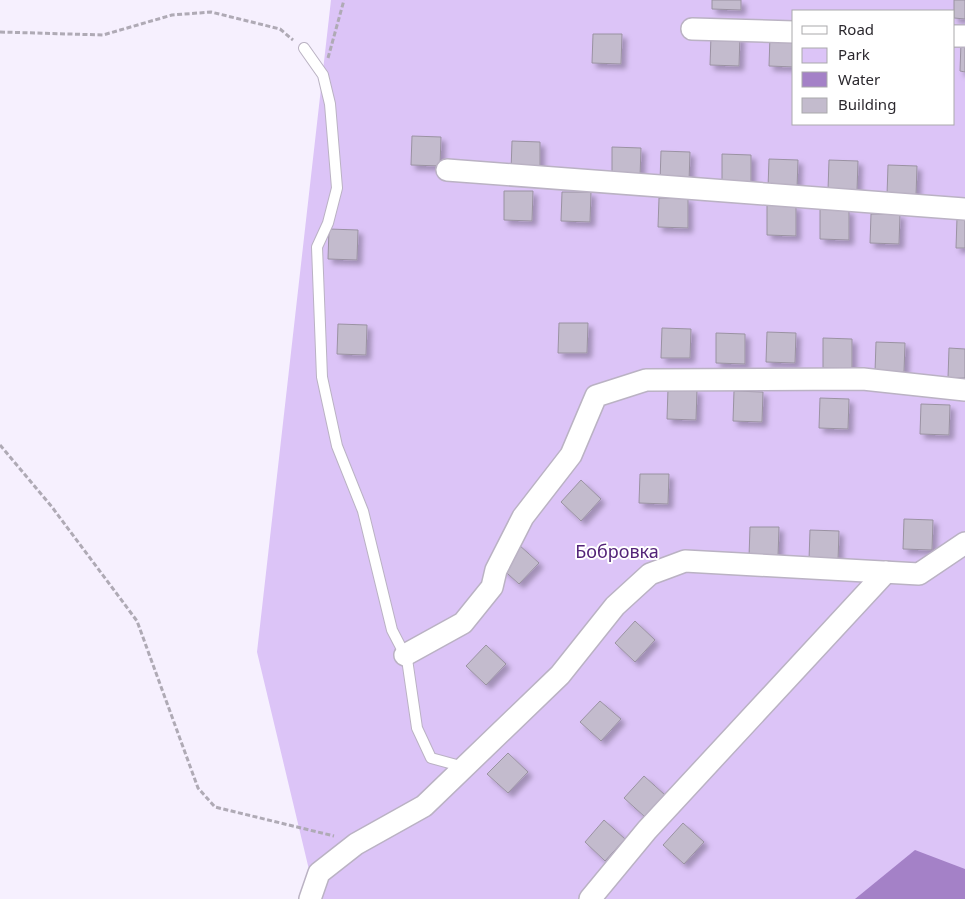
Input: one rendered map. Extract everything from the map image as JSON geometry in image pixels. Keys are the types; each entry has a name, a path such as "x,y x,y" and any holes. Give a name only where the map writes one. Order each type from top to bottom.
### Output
{"street":[{"path":"692,29 792,32"},
{"path":"447,170 965,209"},
{"path":"405,655 463,623 492,587 496,570 523,517 570,455 596,396 646,380 863,379 965,390"},
{"path":"310,899 319,873 364,840 424,806 560,675 615,606 650,574 685,561 919,574 965,543"},
{"path":"590,899 647,830 886,572"}],"lane":[{"path":"304,48 323,75 330,104 337,188 328,223 317,247 322,377 337,446 363,511 392,630 405,655 417,728 432,758 464,767"}],"path":[{"path":"323,75 344,0"},
{"path":"0,32 103,35 172,15 211,12 280,29 304,48"},
{"path":"0,446 52,507 137,621 198,788 215,807 326,836 364,840"}],"green space":[{"name":"Бобровка","path":"331,0 965,0 965,899 316,899 257,652"}],"water":[{"path":"915,850 965,869 965,899 855,899"}],"building":[{"path":"712,0 741,0 741,10 712,9"},
{"path":"954,0 965,0 965,19 955,18"},
{"path":"593,34 622,34 621,64 592,63"},
{"path":"711,36 740,36 739,66 710,65"},
{"path":"770,36 792,37 792,67 769,66"},
{"path":"961,42 965,42 965,72 960,71"},
{"path":"412,136 441,137 440,166 411,165"},
{"path":"512,141 540,142 540,171 511,171"},
{"path":"612,147 641,148 640,177 612,177"},
{"path":"661,151 690,152 689,182 660,181"},
{"path":"722,154 751,155 751,184 722,184"},
{"path":"769,159 798,160 797,189 768,188"},
{"path":"829,160 858,161 857,191 828,190"},
{"path":"888,165 917,166 916,196 887,195"},
{"path":"504,191 533,191 532,221 504,220"},
{"path":"562,192 591,192 590,222 561,221"},
{"path":"659,198 688,198 688,228 658,227"},
{"path":"767,205 796,206 796,236 767,235"},
{"path":"820,209 849,210 849,240 820,239"},
{"path":"871,214 900,214 899,244 870,243"},
{"path":"957,218 965,219 965,248 956,248"},
{"path":"329,229 358,230 357,260 328,259"},
{"path":"559,323 588,323 587,353 558,353"},
{"path":"338,324 367,325 366,355 337,354"},
{"path":"662,328 691,329 690,358 661,358"},
{"path":"767,332 796,333 795,363 766,362"},
{"path":"716,333 745,334 745,364 716,363"},
{"path":"823,338 852,339 852,369 823,368"},
{"path":"876,342 905,343 904,372 875,372"},
{"path":"949,348 965,349 965,378 948,378"},
{"path":"668,389 697,390 696,420 667,419"},
{"path":"734,391 763,392 762,422 733,421"},
{"path":"820,398 849,399 848,429 819,428"},
{"path":"921,404 950,405 949,435 920,434"},
{"path":"640,474 669,474 668,504 639,503"},
{"path":"581,480 601,499 581,521 561,502"},
{"path":"904,519 933,520 932,550 903,549"},
{"path":"750,527 779,527 778,557 749,557"},
{"path":"810,530 839,531 838,561 809,560"},
{"path":"518,544 539,563 519,584 498,565"},
{"path":"635,621 655,640 635,662 615,643"},
{"path":"486,645 506,664 486,685 466,666"},
{"path":"600,701 621,719 601,741 580,722"},
{"path":"508,753 528,772 508,793 487,774"},
{"path":"644,776 665,795 645,817 624,798"},
{"path":"604,820 625,839 605,861 585,842"},
{"path":"683,823 704,842 684,864 663,845"}]}
